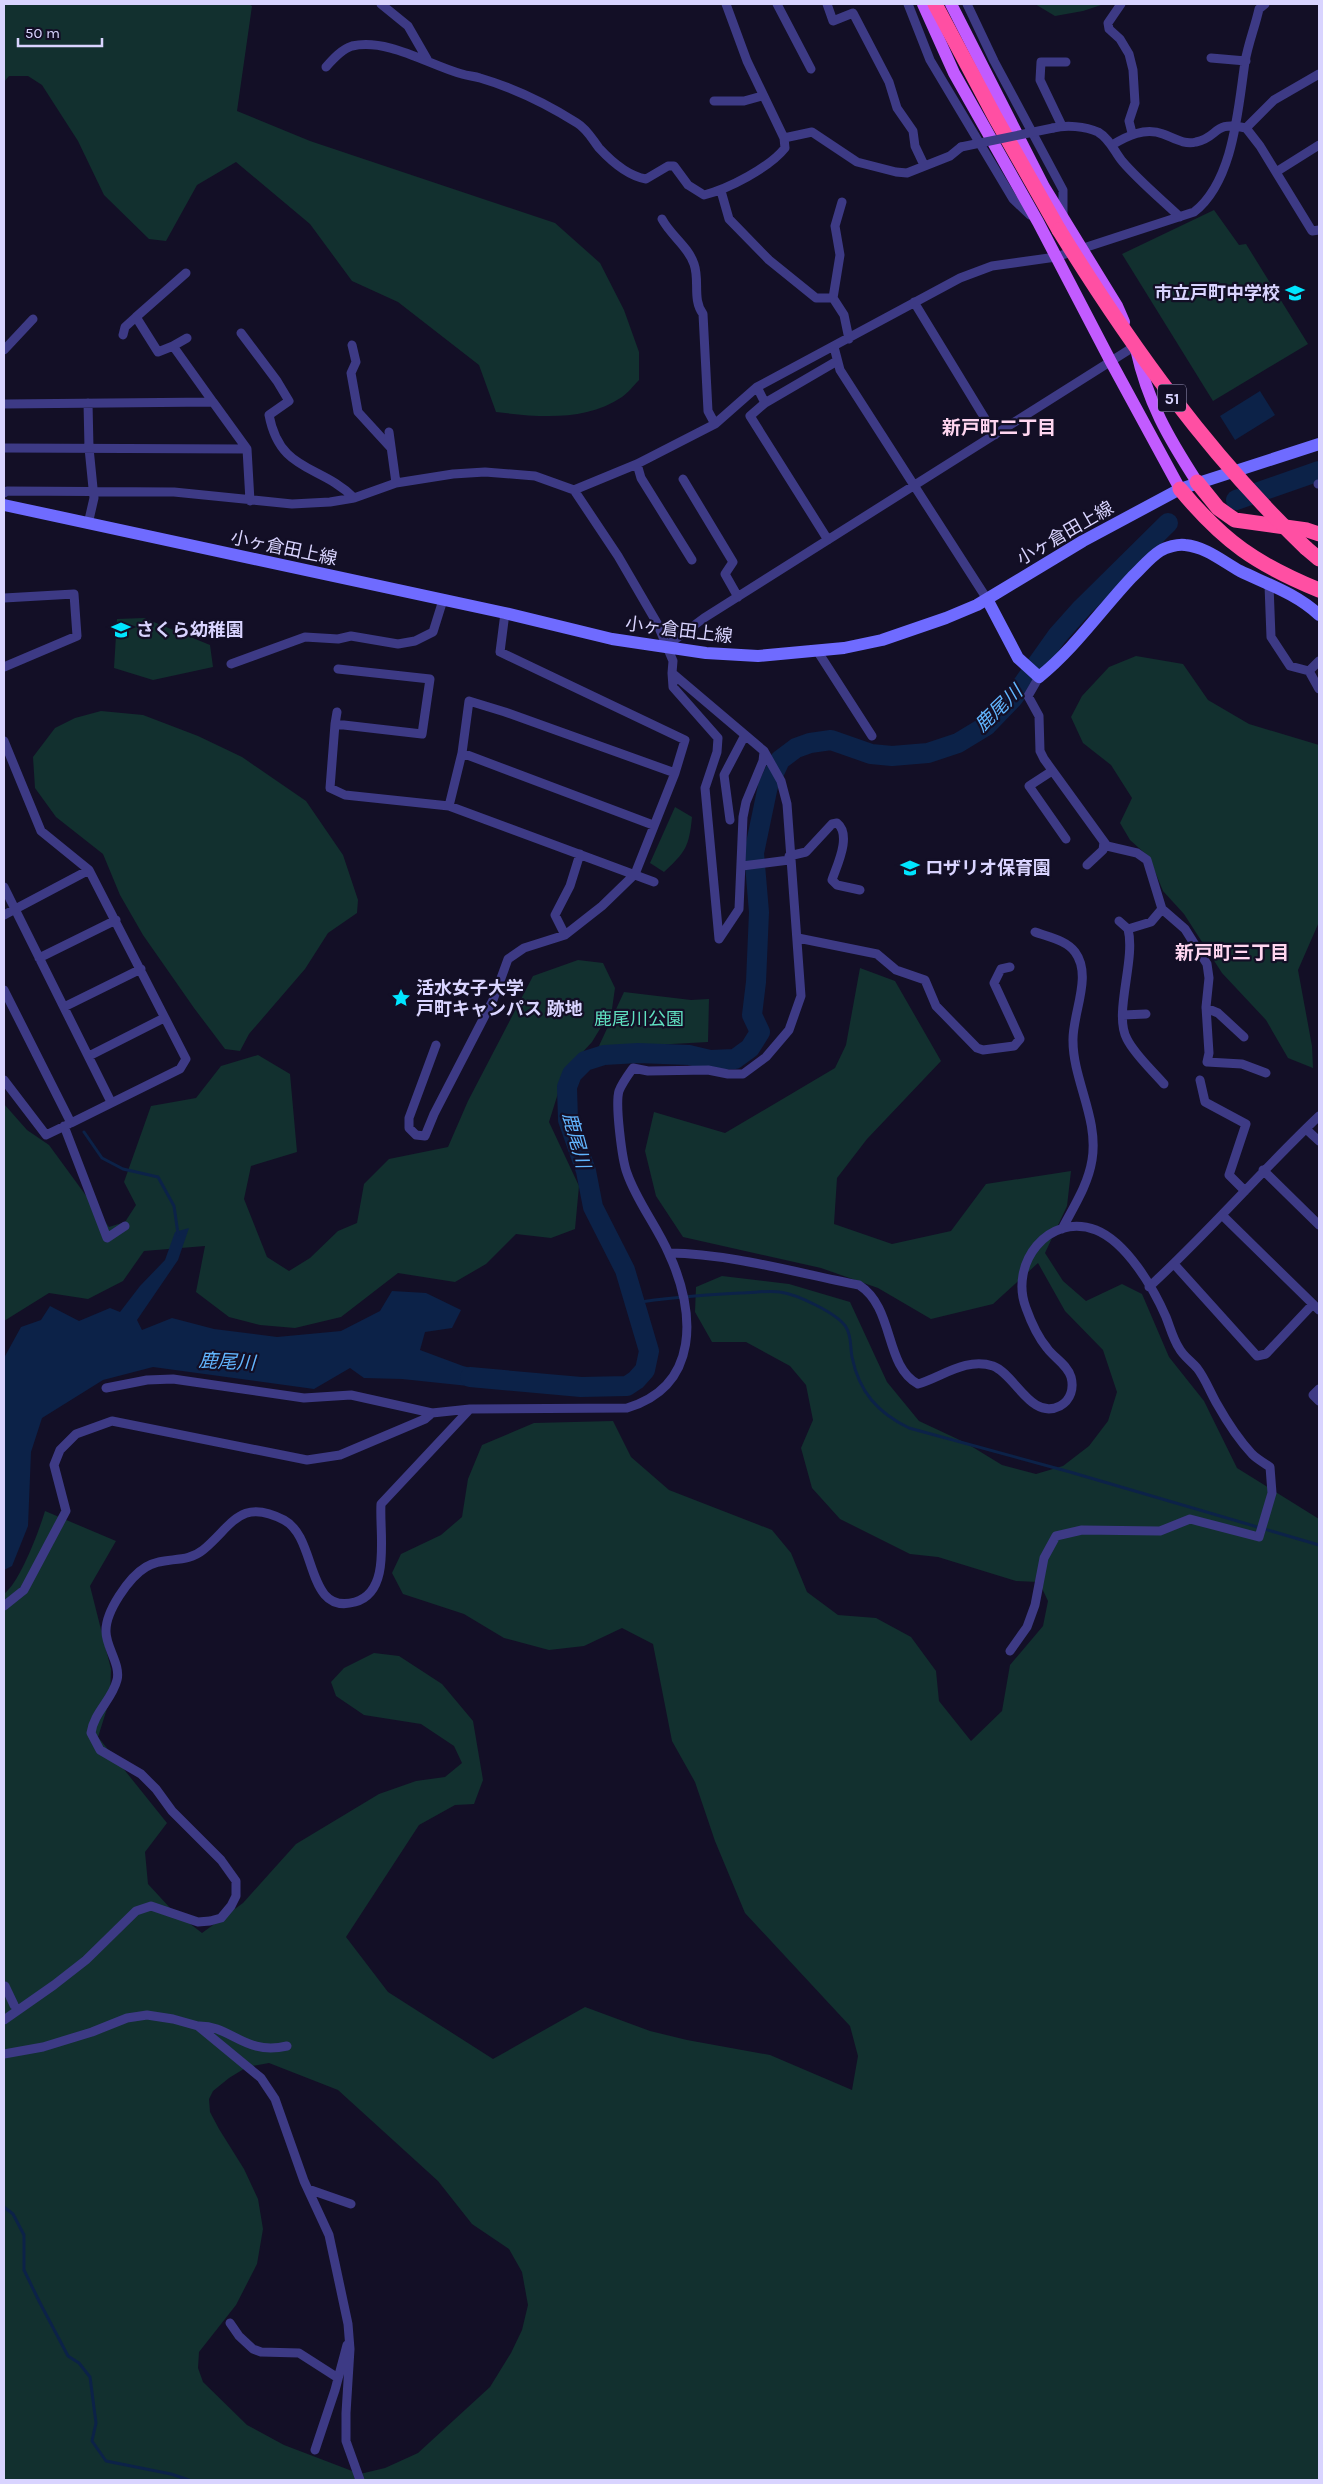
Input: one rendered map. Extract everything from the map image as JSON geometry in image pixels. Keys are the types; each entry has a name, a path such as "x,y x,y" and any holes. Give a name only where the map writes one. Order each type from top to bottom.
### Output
{"highway":[{"name":"51","path":"935,4 995,117 1061,224 1124,333 1164,388 1250,492 1319,559"},
{"name":"51","path":"1198,482 1218,508 1235,520 1307,530 1319,534"},
{"name":"51","path":"1180,489 1212,526 1246,554 1319,590"}],"main road":[{"name":"51","path":"923,4 954,73 1038,222 1180,489"},
{"name":"51","path":"951,4 1040,178 1061,224 1083,249 1117,306 1135,346 1147,392 1166,434 1198,482"},
{"name":"小ヶ倉田上線","path":"4,505 505,613 612,639 706,653 758,656 818,652 882,640 946,618 977,605 1083,541 1180,489 1319,444"},
{"path":"987,599 1018,658 1039,677 1056,663 1105,605 1160,551 1184,545 1208,551 1308,604 1319,614"}],"street":[{"path":"381,4 408,26 427,59"},
{"path":"326,67 339,54 352,46 369,45 427,59 462,74 499,84 553,109 586,130 599,148 631,174 646,179 671,165 674,166 688,185 700,193 720,191 780,154 784,148 784,138 762,96 726,4"},
{"path":"777,4 811,69"},
{"path":"827,4 833,21 854,13 889,82 897,108 913,131 915,146 924,166"},
{"path":"908,4 935,68 1014,199 1038,222"},
{"path":"967,4 994,61 1063,190 1061,224"},
{"path":"1122,4 1108,23 1109,29 1120,39 1129,54 1133,70 1135,103 1129,121 1132,133"},
{"path":"574,490 637,464 715,424 757,387 960,278 992,266 1056,257 1180,217 1200,208 1215,188 1236,125 1246,61 1261,4"},
{"path":"1210,58 1246,61"},
{"path":"1062,126 1040,80 1041,62 1066,62"},
{"path":"1246,128 1274,100 1319,74"},
{"path":"714,100 744,101 762,96"},
{"path":"1112,145 1132,133 1157,132 1190,143 1199,142 1224,126 1236,125 1246,128 1276,172 1312,231 1319,230"},
{"path":"784,138 812,132 857,162 882,170 907,173 950,156 961,147 1062,126 1097,132 1112,145 1121,160 1180,217"},
{"path":"1276,172 1319,145"},
{"path":"720,191 729,219 769,260 816,298 833,298"},
{"path":"842,202 835,226 840,255 833,298 844,315 849,339"},
{"path":"662,219 668,230 684,246 695,265 697,306 703,314 708,411 715,424"},
{"path":"123,335 125,327 186,273"},
{"path":"914,302 995,434"},
{"path":"136,317 158,352 187,338"},
{"path":"4,350 33,319"},
{"path":"241,333 289,401 269,415 278,441 298,465 344,487 354,498"},
{"path":"352,345 356,362 351,373 358,412 391,448"},
{"path":"173,346 247,449 250,501"},
{"path":"665,647 704,618 1135,346"},
{"path":"834,347 840,370 915,484 987,599"},
{"path":"828,540 750,416 765,403 837,361"},
{"path":"757,387 765,403"},
{"path":"4,404 213,402"},
{"path":"88,403 89,448 94,498 88,524"},
{"path":"389,432 396,483"},
{"path":"4,448 247,449"},
{"path":"637,464 641,478 692,560"},
{"path":"4,493 8,490 174,492 292,504 330,502 354,498 396,483 452,474 498,472 535,476 574,490 657,623 665,647 673,661 673,687 718,738 717,752 705,788 719,939 739,908 742,832 746,802 763,761 764,751"},
{"path":"683,479 734,562 725,574 738,597"},
{"path":"1269,585 1271,637 1290,666 1309,671 1319,689"},
{"path":"4,598 74,594 77,636 4,667"},
{"path":"231,664 304,637 338,639 351,636 398,644 415,641 433,632 443,600"},
{"path":"436,1045 409,1118 409,1128 416,1136 425,1136 434,1114 493,1000 508,959 524,948 565,935 602,906 635,874 675,773 685,740 500,652 505,613"},
{"path":"818,652 872,736"},
{"path":"1309,671 1319,661"},
{"path":"335,724 422,734 430,679 338,669"},
{"path":"106,1388 147,1380 173,1380 304,1398 351,1395 432,1413 470,1409 627,1408 645,1402 667,1383 682,1362 687,1342 688,1316 680,1284 669,1253 645,1214 626,1172 618,1113 619,1092 633,1068 648,1071 708,1070 728,1074 743,1074 755,1066 789,1030 798,1009 802,985 789,858 787,804 781,782 764,751 672,673"},
{"path":"1039,677 1028,696 1039,716 1040,751 1052,771 1104,842 1117,850 1137,853 1147,860 1162,909 1185,929 1206,964 1209,978 1206,1008 1209,1053 1207,1062 1242,1064 1266,1073"},
{"path":"449,806 462,753 469,701 675,773"},
{"path":"337,712 330,788 345,795 449,806 654,882"},
{"path":"730,820 724,775 745,735"},
{"path":"4,740 41,831 89,870 186,1059 180,1069 46,1135 4,1080"},
{"path":"462,753 653,825"},
{"path":"1052,771 1029,786 1066,839"},
{"path":"742,866 768,863 806,852 832,824 837,822 843,832 843,843 832,880 837,885 860,890"},
{"path":"1087,865 1103,850 1104,842"},
{"path":"565,935 555,915 570,886 580,854"},
{"path":"4,915 89,870"},
{"path":"4,887 111,1102"},
{"path":"1128,929 1151,922 1162,909"},
{"path":"39,958 116,920"},
{"path":"1119,921 1128,929 1129,972 1123,1006 1126,1039 1164,1084"},
{"path":"1035,932 1066,943 1075,952 1082,974 1072,1029 1073,1049 1079,1083 1090,1119 1092,1158 1086,1184 1062,1228"},
{"path":"798,938 877,954 896,970 925,980 936,1006 977,1048 984,1050 1014,1046 1020,1039 994,983 1001,969 1010,967"},
{"path":"64,1006 141,969"},
{"path":"4,990 68,1124 107,1238 126,1226"},
{"path":"1206,1008 1218,1013 1244,1037"},
{"path":"1123,1015 1146,1014"},
{"path":"89,1056 164,1018"},
{"path":"1200,1080 1205,1102 1246,1124 1229,1175 1245,1191"},
{"path":"1149,1287 1222,1215 1263,1170 1319,1116"},
{"path":"1306,1128 1319,1141"},
{"path":"1263,1170 1319,1225"},
{"path":"1174,1264 1257,1356 1266,1354 1316,1307 1222,1215"},
{"path":"669,1253 733,1258 859,1285 871,1293 881,1310 903,1371 910,1380 918,1384 937,1379 968,1364 992,1366 1010,1377 1034,1404 1044,1408 1060,1406 1068,1399 1072,1390 1072,1380 1067,1369 1048,1349 1035,1328 1023,1300 1021,1276 1033,1249 1043,1239 1062,1228 1086,1227 1111,1238 1134,1261 1165,1314 1179,1349 1197,1368 1218,1405 1252,1454 1270,1467 1272,1493 1260,1534 1259,1537 1190,1519 1160,1531 1082,1530 1056,1536 1044,1558 1035,1605 1027,1627 1010,1651"},
{"path":"1319,1389 1313,1395 1319,1401"},
{"path":"4,2020 16,2007 54,1985 86,1960 112,1932 136,1911 151,1906 198,1922 210,1921 220,1918 231,1906 236,1896 236,1881 221,1860 172,1811 141,1774 100,1750 91,1733 96,1715 110,1695 118,1678 106,1632 108,1617 132,1577 154,1562 182,1560 197,1554 242,1513 256,1511 273,1515 292,1524 306,1546 315,1578 325,1596 334,1602 348,1604 362,1600 372,1591 381,1571 381,1504 470,1409"},
{"path":"4,1606 24,1590 66,1511 54,1465 60,1450 76,1434 112,1421 306,1460 340,1455 425,1419 432,1413"},
{"path":"6,1986 16,2007"},
{"path":"4,2008 16,2007"},
{"path":"4,2054 43,2047 92,2032 127,2018 148,2015 198,2026 208,2026 239,2041 263,2048 271,2049 286,2046"},
{"path":"198,2026 261,2078 275,2100 308,2189 329,2234 349,2335 346,2441 360,2480"},
{"path":"308,2189 351,2204"},
{"path":"230,2323 239,2336 253,2350 299,2353 338,2378"},
{"path":"315,2450 338,2378 349,2335"}],"green space":[{"path":"4,4 249,4 252,6 237,111 310,141 555,223 600,263 624,310 639,352 639,380 622,397 593,411 561,416 496,412 479,365 398,302 352,281 310,224 236,162 197,185 166,241 149,239 104,195 78,141 42,85 28,76 9,76 4,82"},
{"path":"1035,4 1104,4 1083,11 1055,16"},
{"path":"1214,210 1239,245 1246,244 1308,344 1213,401 1122,254"},
{"path":"144,618 210,645 213,667 153,680 114,668 117,619"},
{"path":"1136,656 1183,664 1208,700 1249,724 1319,745 1319,922 1298,970 1312,1046 1313,1068 1288,1058 1266,1020 1222,973 1184,914 1163,891 1149,857 1130,840 1120,823 1132,798 1111,765 1083,743 1071,717 1082,696 1109,667"},
{"path":"101,711 143,715 198,736 242,757 306,801 343,855 358,900 357,913 328,933 305,969 249,1034 240,1051 225,1049 143,935 120,895 103,854 56,817 35,788 33,757 55,728 75,718"},
{"path":"675,807 692,817 691,827 685,849 664,872 650,863"},
{"path":"578,960 603,963 615,988 612,1009 592,1042 565,1071 549,1122 579,1186 575,1229 551,1238 516,1234 486,1264 455,1282 398,1273 341,1317 295,1328 260,1325 229,1317 196,1292 205,1246 144,1251 123,1281 88,1299 49,1293 4,1321 4,1104 27,1130 49,1145 109,1227 125,1222 136,1205 124,1182 151,1106 196,1098 221,1066 258,1055 290,1074 297,1152 251,1166 244,1199 267,1257 289,1271 310,1258 338,1231 357,1223 364,1184 389,1159 448,1147 468,1101 533,976"},
{"path":"860,968 895,981 941,1061 867,1139 837,1178 834,1224 892,1244 951,1231 986,1184 1071,1171 1067,1206 1045,1253 1063,1281 1086,1301 1122,1284 1142,1294 1169,1357 1204,1401 1237,1468 1319,1519 1319,2480 4,2480 4,1594 10,1588 22,1568 34,1543 45,1511 116,1541 90,1586 111,1669 110,1699 98,1737 167,1823 145,1852 148,1884 171,1909 202,1933 243,1903 296,1844 379,1794 416,1781 445,1777 462,1763 454,1746 421,1724 364,1715 336,1696 331,1682 344,1668 374,1653 399,1656 442,1684 473,1721 483,1780 474,1804 455,1805 419,1825 346,1937 388,1992 493,2059 585,2007 650,2031 687,2040 770,2055 852,2090 858,2056 850,2026 745,1913 715,1841 695,1782 672,1741 653,1644 622,1628 584,1646 549,1650 504,1638 464,1614 403,1594 392,1573 401,1554 441,1535 462,1517 468,1479 482,1445 534,1423 613,1421 631,1457 669,1490 772,1530 791,1553 807,1592 838,1615 876,1618 911,1637 936,1671 939,1701 971,1741 1002,1711 1010,1665 1043,1626 1048,1601 1039,1582 1016,1581 938,1557 910,1554 840,1519 812,1488 801,1448 813,1420 806,1385 790,1366 746,1342 712,1342 695,1312 696,1287 722,1276 789,1284 850,1302 887,1382 919,1421 966,1443 1002,1465 1036,1474 1063,1466 1089,1446 1108,1421 1117,1392 1103,1350 1065,1311 1038,1263 993,1304 931,1319 878,1288 821,1268 683,1237 656,1196 645,1151 654,1112 725,1133 835,1068 846,1045","holes":["269,2063 338,2090 438,2181 472,2224 509,2249 522,2272 528,2305 522,2330 511,2353 490,2387 418,2453 385,2468 360,2474 284,2445 247,2425 203,2382 198,2368 199,2352 236,2305 257,2264 263,2229 258,2199 244,2169 210,2112 209,2099 213,2091 247,2067"]},
{"name":"鹿尾川公園","path":"624,992 691,1000 709,999 708,1042 598,1048"}],"water":[{"path":"1260,391 1275,415 1235,440 1220,416"},
{"path":"189,1228 178,1260 137,1320 142,1330 172,1318 214,1329 277,1337 341,1331 380,1311 392,1291 426,1293 461,1310 452,1328 425,1332 420,1350 463,1366 498,1375 497,1389 402,1379 364,1378 350,1368 314,1389 153,1367 103,1380 42,1418 31,1452 28,1526 12,1566 4,1570 4,1358 21,1327 41,1320 50,1306 79,1321 110,1308 120,1312 140,1286 165,1260 175,1232"}],"waterway":[{"name":"鹿尾川","path":"1236,500 1319,471"},
{"name":"鹿尾川","path":"470,1377 581,1387 627,1386 645,1370 649,1351 625,1270 593,1207 586,1171 568,1120 567,1087 572,1074 585,1061 604,1055 638,1053 689,1055 710,1060 735,1059 750,1048 760,1032 752,1015 756,982 759,912 754,853 768,786 780,760 796,748 810,743 831,740 871,754 892,756 928,753 958,743 986,726 1013,698 1057,636 1082,608 1168,523"},
{"path":"84,1132 102,1158 123,1169 158,1177 174,1206 178,1234"},
{"path":"635,1303 688,1296 766,1291 796,1296 825,1310 846,1327 850,1338 855,1369 865,1391 871,1400 888,1416 909,1428 1070,1472 1319,1545"},
{"path":"4,2207 13,2214 24,2235 24,2270 39,2301 68,2356 79,2363 90,2377 96,2423 92,2441 106,2461 171,2474 189,2480"}],"place":[{"name":"市立戸町中学校","path":"1295,293"},
{"name":"さくら幼稚園","path":"121,630"},
{"name":"ロザリオ保育園","path":"910,868"},
{"name":"活水女子大学 戸町キャンパス 跡地","path":"401,998"}],"district":[{"name":"新戸町二丁目","path":"999,427"},
{"name":"新戸町三丁目","path":"1232,952"}]}
